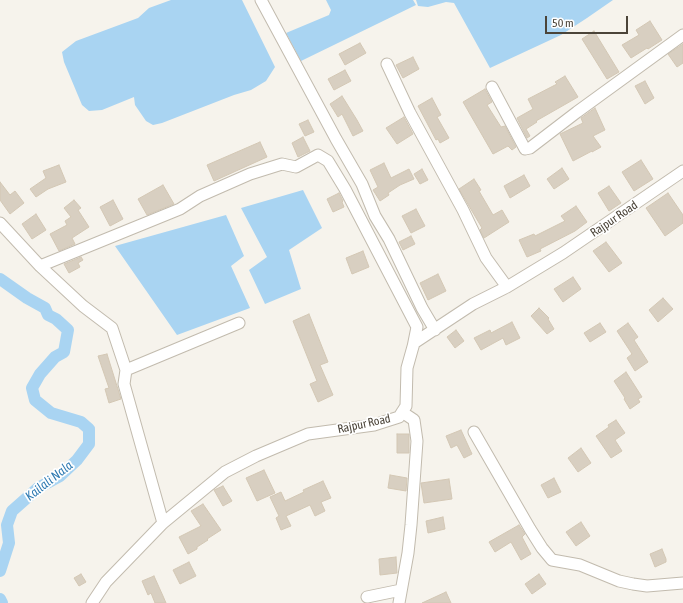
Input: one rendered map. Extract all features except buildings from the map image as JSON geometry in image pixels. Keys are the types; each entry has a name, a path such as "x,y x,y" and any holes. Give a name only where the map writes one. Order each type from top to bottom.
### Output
{"street":[{"path":"261,0 362,184 375,216 422,308 435,330"},
{"path":"492,87 524,149 530,148 683,35"},
{"path":"387,64 410,113 463,210 486,258 507,287"},
{"path":"40,266 180,209 200,196 250,174 282,164 296,167 318,155 328,161 345,189 417,327 412,352"},
{"name":"Rajpur Road","path":"92,603 106,582 163,523 190,499 225,472 256,456 308,434 374,425 399,417 406,406 407,368 414,343 473,304 507,287 563,253 683,172"},
{"path":"0,223 40,266 84,306 112,328 126,370 124,384 163,523"},
{"path":"126,370 239,323"},
{"path":"398,603 411,525 417,441 414,420 402,412"},
{"path":"474,432 530,529 542,548 552,560 580,565 619,581 647,586 683,583"},
{"path":"367,597 401,590"}],"water":[{"path":"171,0 242,0 275,67 266,81 251,90 153,125 146,121 135,105 134,97 102,110 89,111 82,105 64,62 62,52 76,41 138,18 149,8"},
{"path":"326,0 413,0 416,5 301,61 286,33 329,15 331,10"},
{"path":"416,0 613,0 561,35 490,68 454,3 446,2 428,7 418,6"},
{"path":"303,190 322,228 289,250 301,289 265,304 249,270 267,257 241,208"},
{"path":"226,215 244,256 231,266 250,308 177,335 115,246"}],"waterway":[{"name":"Kailali Nala","path":"0,279 27,298 45,308 48,315 56,319 68,330 64,352 55,357 40,374 32,388 35,400 51,413 81,422 89,429 89,444 77,460 60,476 38,488 12,511 7,525 9,543 0,571"},
{"name":"Kailali Nala","path":"0,599 2,603"}]}
